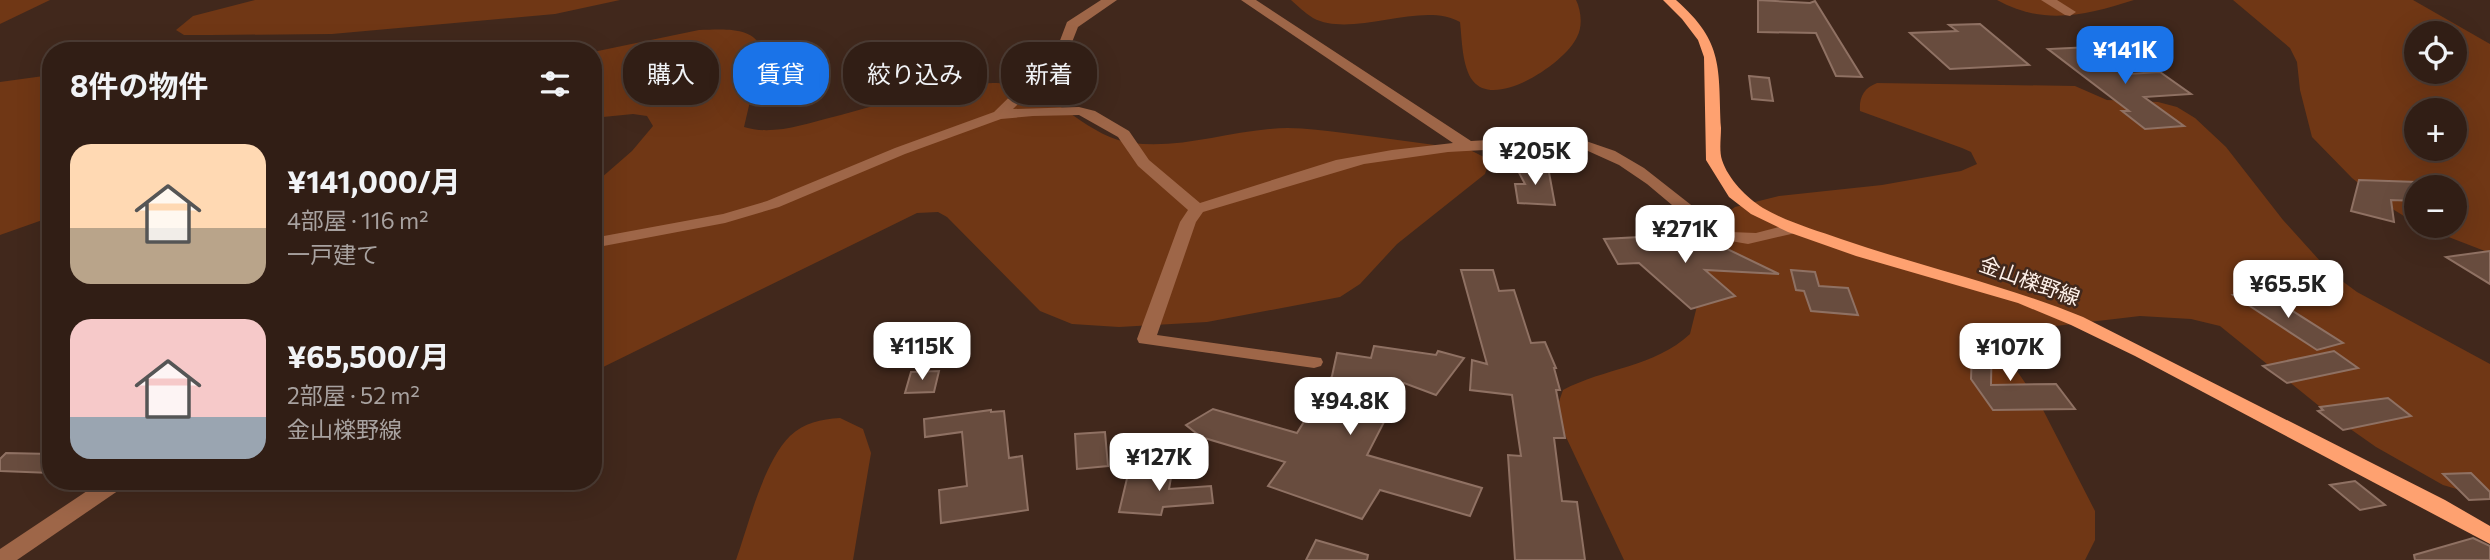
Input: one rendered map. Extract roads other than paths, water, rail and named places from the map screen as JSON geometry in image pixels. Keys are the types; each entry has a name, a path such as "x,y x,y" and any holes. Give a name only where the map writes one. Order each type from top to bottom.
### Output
{"main road":[{"name":"金山檪野線","path":"1669,0 1687,16 1705,40 1711,57 1714,160 1735,194 1757,211 1794,228 1862,252 2024,299 2077,321 2142,352 2490,536"}],"street":[{"path":"999,115 1062,52 1072,25 1088,12 1111,0"},
{"path":"1247,0 1469,147"},
{"path":"2047,0 2070,12"},
{"path":"602,241 725,218 773,204 900,151 999,115 1079,111 1090,114 1124,134 1143,163 1198,209"},
{"path":"1314,362 1146,339 1188,222 1198,209 1338,165 1397,154 1561,141 1578,142 1625,162 1662,187 1694,215 1729,237 1753,239 1794,228"},
{"path":"0,560 105,490"}]}
